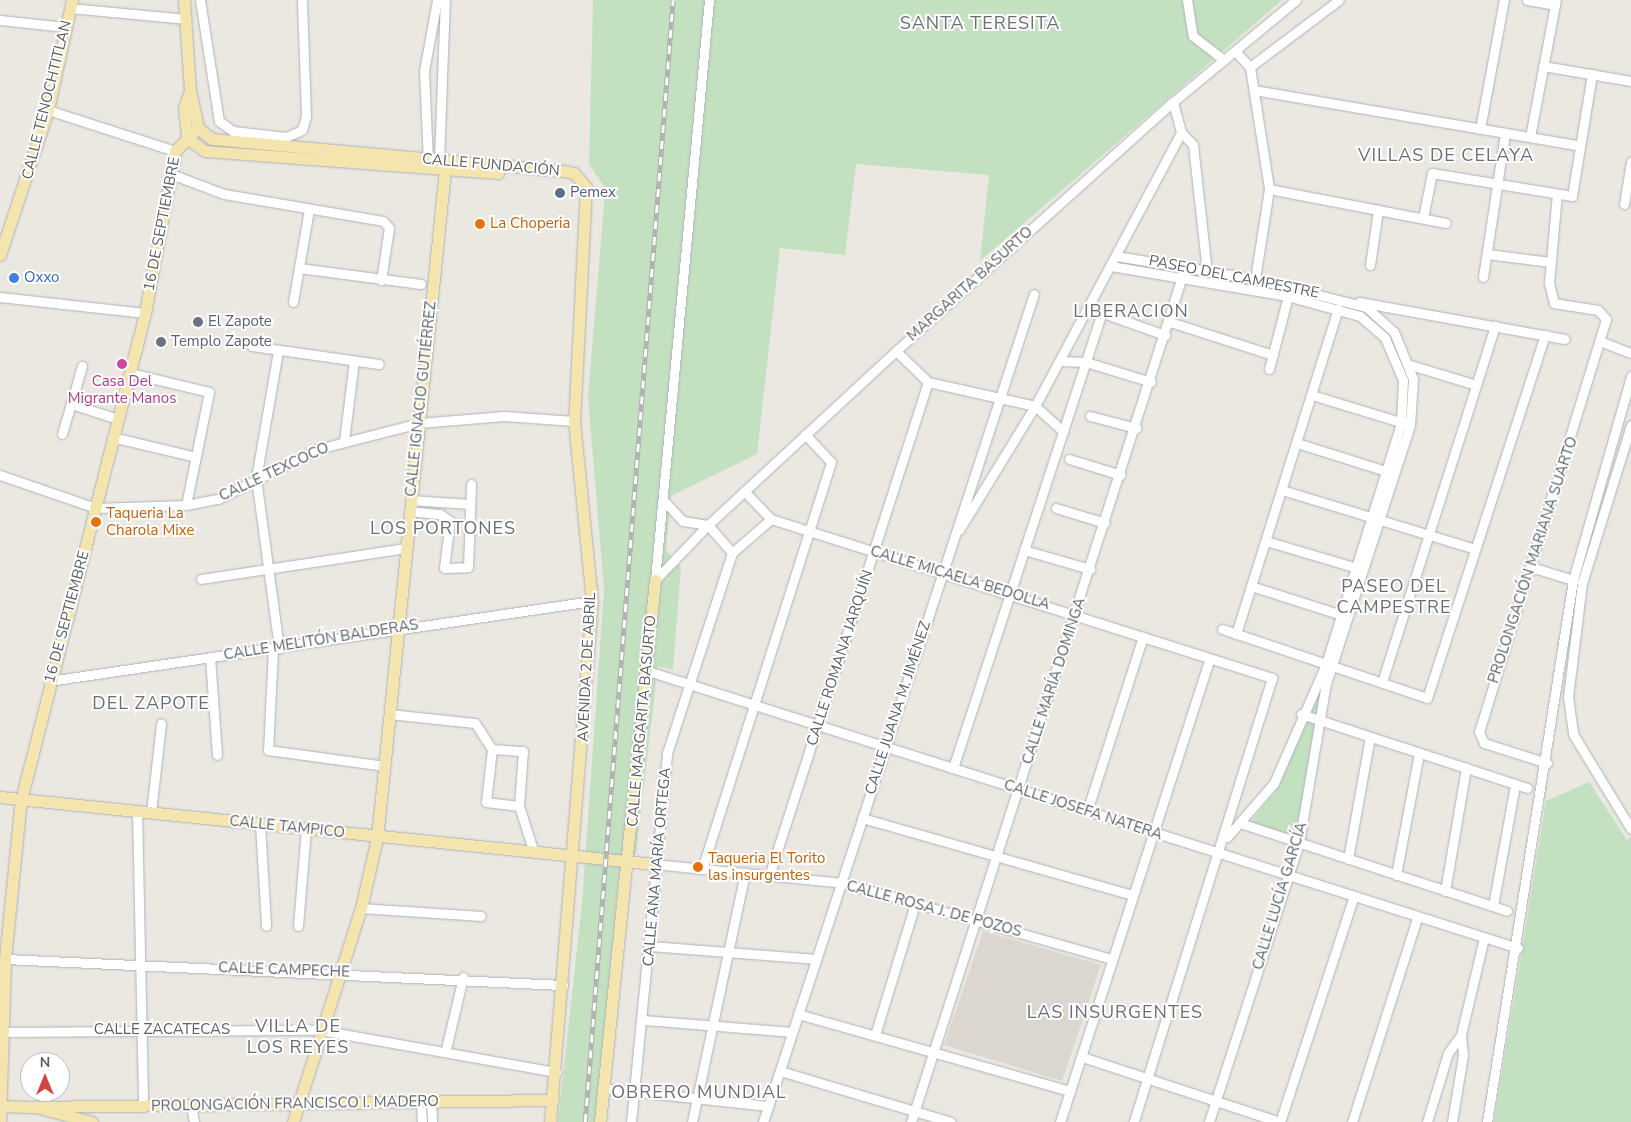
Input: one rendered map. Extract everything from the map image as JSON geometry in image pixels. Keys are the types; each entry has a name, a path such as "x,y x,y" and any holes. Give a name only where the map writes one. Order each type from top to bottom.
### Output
{"main road":[{"path":"184,0 190,90 198,128"},
{"name":"CALLE TENOCHTITLAN","path":"0,256 48,110 71,4"},
{"path":"187,138 184,108 190,90"},
{"name":"CALLE FUNDACIÓN","path":"198,128 212,139 228,144 435,164 583,182"},
{"name":"16 DE SEPTIEMBRE","path":"0,1122 5,926 21,800 49,681 96,508 112,437 145,313 175,151 198,128"},
{"name":"CALLE FUNDACIÓN","path":"187,138 205,151 374,165 489,165 565,171 583,182"},
{"name":"CALLE IGNACIO GUTIÉRREZ","path":"293,1122 320,1030 361,908 377,838 419,424 435,164"},
{"name":"AVENIDA 2 DE ABRIL","path":"550,1122 564,985 592,601 574,421 586,225 583,182"},
{"name":"CALLE MARGARITA BASURTO","path":"599,1121 629,862 655,580"},
{"name":"CALLE TAMPICO","path":"0,797 137,810 377,838 573,857"},
{"name":"CALLE ROSA J. DE POZOS","path":"573,857 654,864"},
{"name":"PROLONGACIÓN FRANCISCO I. MADERO","path":"36,1107 297,1105 553,1100"},
{"path":"0,1106 36,1107 92,1122"}],"street":[{"path":"200,0 218,121 233,131 286,137 302,130 306,116 302,0"},
{"path":"435,164 424,71 437,0"},
{"path":"435,164 445,0"},
{"path":"655,580 665,502 709,0"},
{"path":"1187,0 1193,36 1224,60"},
{"name":"MARGARITA BASURTO","path":"655,580 708,525 896,351 1174,102 1296,0"},
{"path":"1250,67 1339,0"},
{"path":"1480,129 1504,0"},
{"path":"1526,0 1555,3 1530,137"},
{"path":"71,4 186,19"},
{"path":"0,20 66,27"},
{"path":"1235,51 1250,67 1268,190 1255,279"},
{"path":"1543,66 1631,81"},
{"path":"1423,218 1432,173 1572,196 1592,74"},
{"path":"1254,90 1580,146"},
{"path":"1174,102 1182,132 1193,145 1208,271"},
{"path":"48,110 175,151"},
{"path":"951,541 1036,406 1182,132"},
{"path":"1483,277 1505,133"},
{"path":"374,165 381,161 435,164"},
{"path":"1624,204 1631,162"},
{"path":"171,174 224,194 387,223 381,280"},
{"path":"1268,190 1446,223"},
{"path":"1487,254 1551,262 1557,194"},
{"path":"293,302 309,209"},
{"path":"1370,264 1378,210"},
{"name":"PASEO DEL CAMPESTRE","path":"1116,256 1338,309 1373,326 1397,361"},
{"name":"PROLONGACIÓN MARIANA SUARTO","path":"1547,763 1484,743 1479,732 1602,342 1603,313 1554,303 1549,283 1551,262"},
{"name":"PASEO DEL CAMPESTRE","path":"1111,266 1208,271 1290,286 1352,302 1565,339"},
{"path":"299,268 421,284"},
{"name":"CALLE MARÍA DOMINGA","path":"911,1122 1151,382 1184,271"},
{"path":"1269,369 1290,286"},
{"name":"CALLE JUANA M. JIMÉNEZ","path":"763,1122 843,883 996,398 1034,294"},
{"path":"0,297 145,313"},
{"path":"1329,665 1357,568 1376,518 1386,471 1414,403 1410,365 1394,332 1352,302"},
{"path":"1089,308 1165,335"},
{"path":"1236,634 1338,309"},
{"path":"954,768 1102,313"},
{"path":"1170,322 1273,355"},
{"path":"1382,682 1495,326"},
{"path":"1222,629 1427,698 1545,335"},
{"path":"1602,342 1631,353"},
{"path":"252,346 379,364"},
{"path":"278,351 256,478 268,567 276,648 268,750 385,766"},
{"path":"896,351 928,382 1036,406 1063,430"},
{"name":"CALLE TEXCOCO","path":"344,441 354,361"},
{"path":"1060,361 1086,362 1151,382"},
{"path":"1134,1122 1225,838 1240,824 1274,782 1301,714 1329,665 1406,424 1406,403 1397,361 1476,385"},
{"path":"62,434 82,366"},
{"path":"130,373 209,392 186,505"},
{"path":"1487,1122 1518,948 1573,580 1631,376"},
{"name":"CALLE ROMANA JARQUÍN","path":"769,876 928,382"},
{"path":"1312,395 1406,424"},
{"path":"71,404 118,419"},
{"name":"CALLE TEXCOCO","path":"0,475 96,508 186,505 218,499 256,478 344,441 419,424 504,416 574,421"},
{"path":"1090,416 1136,428"},
{"path":"1631,425 1582,582 1568,697 1573,734 1631,829"},
{"path":"702,869 831,462 805,434"},
{"path":"112,437 196,457"},
{"path":"1297,443 1386,471"},
{"path":"1069,459 1121,475"},
{"path":"410,506 440,514 450,522 444,568 468,567 471,484"},
{"path":"1282,490 1474,549"},
{"path":"665,502 683,521 708,525 732,553 771,519 744,491"},
{"path":"410,506 470,504"},
{"path":"1056,508 1105,523"},
{"name":"CALLE MICAELA BEDOLLA","path":"771,519 1076,614 1209,660 1272,678 1225,838"},
{"path":"1266,541 1357,568"},
{"path":"202,579 268,567 405,548"},
{"path":"1024,550 1090,569"},
{"name":"CALLE ANA MARÍA ORTEGA","path":"630,1122 636,1094 644,1020 654,864 667,753 732,553"},
{"path":"1531,567 1573,580"},
{"path":"1251,586 1342,615"},
{"name":"CALLE MELITÓN BALDERAS","path":"49,681 592,601"},
{"path":"1087,811 1143,637"},
{"path":"210,657 218,755"},
{"path":"1060,1122 1209,660"},
{"name":"CALLE LUCÍA GARCÍA","path":"1208,1122 1299,843 1329,665"},
{"name":"CALLE JOSEFA NATERA","path":"648,671 1154,832 1354,899 1518,948"},
{"path":"389,714 475,723 492,749 486,802 519,806"},
{"path":"1301,714 1527,788"},
{"path":"151,812 161,724"},
{"path":"1348,859 1370,737"},
{"path":"492,749 523,752 519,806 534,853"},
{"path":"1396,875 1419,753"},
{"path":"1445,891 1466,768"},
{"path":"1493,906 1515,785"},
{"path":"137,810 143,1030 143,1106"},
{"path":"862,818 1133,895"},
{"path":"260,824 266,926"},
{"path":"1240,824 1508,911"},
{"path":"298,926 306,829"},
{"name":"CALLE ROSA J. DE POZOS","path":"654,864 843,883 1112,959"},
{"path":"692,1122 746,873"},
{"path":"1082,1057 1280,1122 1354,899"},
{"path":"875,1035 915,904"},
{"path":"361,908 481,916"},
{"path":"1352,1122 1417,918"},
{"path":"1452,1122 1463,1055 1461,1035 1484,938"},
{"path":"650,946 816,959"},
{"name":"CALLE CAMPECHE","path":"5,959 463,977 564,985"},
{"path":"446,1050 463,977"},
{"path":"798,1014 1070,1092"},
{"path":"644,1020 792,1032"},
{"name":"CALLE ZACATECAS","path":"3,1032 320,1030 446,1050 556,1072"},
{"path":"1427,1122 1448,1053 1461,1035"},
{"path":"780,1071 951,1122"},
{"path":"602,1088 636,1094 768,1106"},
{"path":"422,1122 426,1102"},
{"path":"426,1102 432,1122"},
{"path":"192,1105 194,1122"}],"shaded area":[{"path":"983,931 1101,965 1062,1081 944,1045"}],"green space":[{"path":"593,0 1282,0 980,261 989,175 856,164 845,255 780,248 757,454 671,496 666,550 681,567 673,670 658,666 636,853 619,873 597,1122 558,1122 582,903 604,590 588,397 604,205 603,185 589,164"},
{"path":"1322,687 1302,803 1293,838 1251,822 1277,789 1300,723"},
{"path":"1589,782 1627,840 1631,836 1631,1122 1494,1122 1546,801"}],"railway":[{"path":"585,1122 673,0"}],"place":[{"name":"Pemex","path":"560,193"},
{"name":"La Choperia","path":"480,224"},
{"name":"Oxxo","path":"14,278"},
{"name":"El Zapote","path":"198,322"},
{"name":"Templo Zapote","path":"161,342"},
{"name":"Casa Del Migrante Manos","path":"122,364"},
{"name":"Taqueria La Charola Mixe","path":"96,522"},
{"name":"Taqueria El Torito las insurgentes","path":"698,867"}],"district":[{"name":"SANTA TERESITA","path":"980,23"},
{"name":"VILLAS DE CELAYA","path":"1446,155"},
{"name":"LIBERACION","path":"1131,311"},
{"name":"LOS PORTONES","path":"443,528"},
{"name":"PASEO DEL CAMPESTRE","path":"1394,597"},
{"name":"DEL ZAPOTE","path":"151,703"},
{"name":"LAS INSURGENTES","path":"1115,1012"},
{"name":"VILLA DE LOS REYES","path":"298,1037"},
{"name":"OBRERO MUNDIAL","path":"699,1092"}]}
